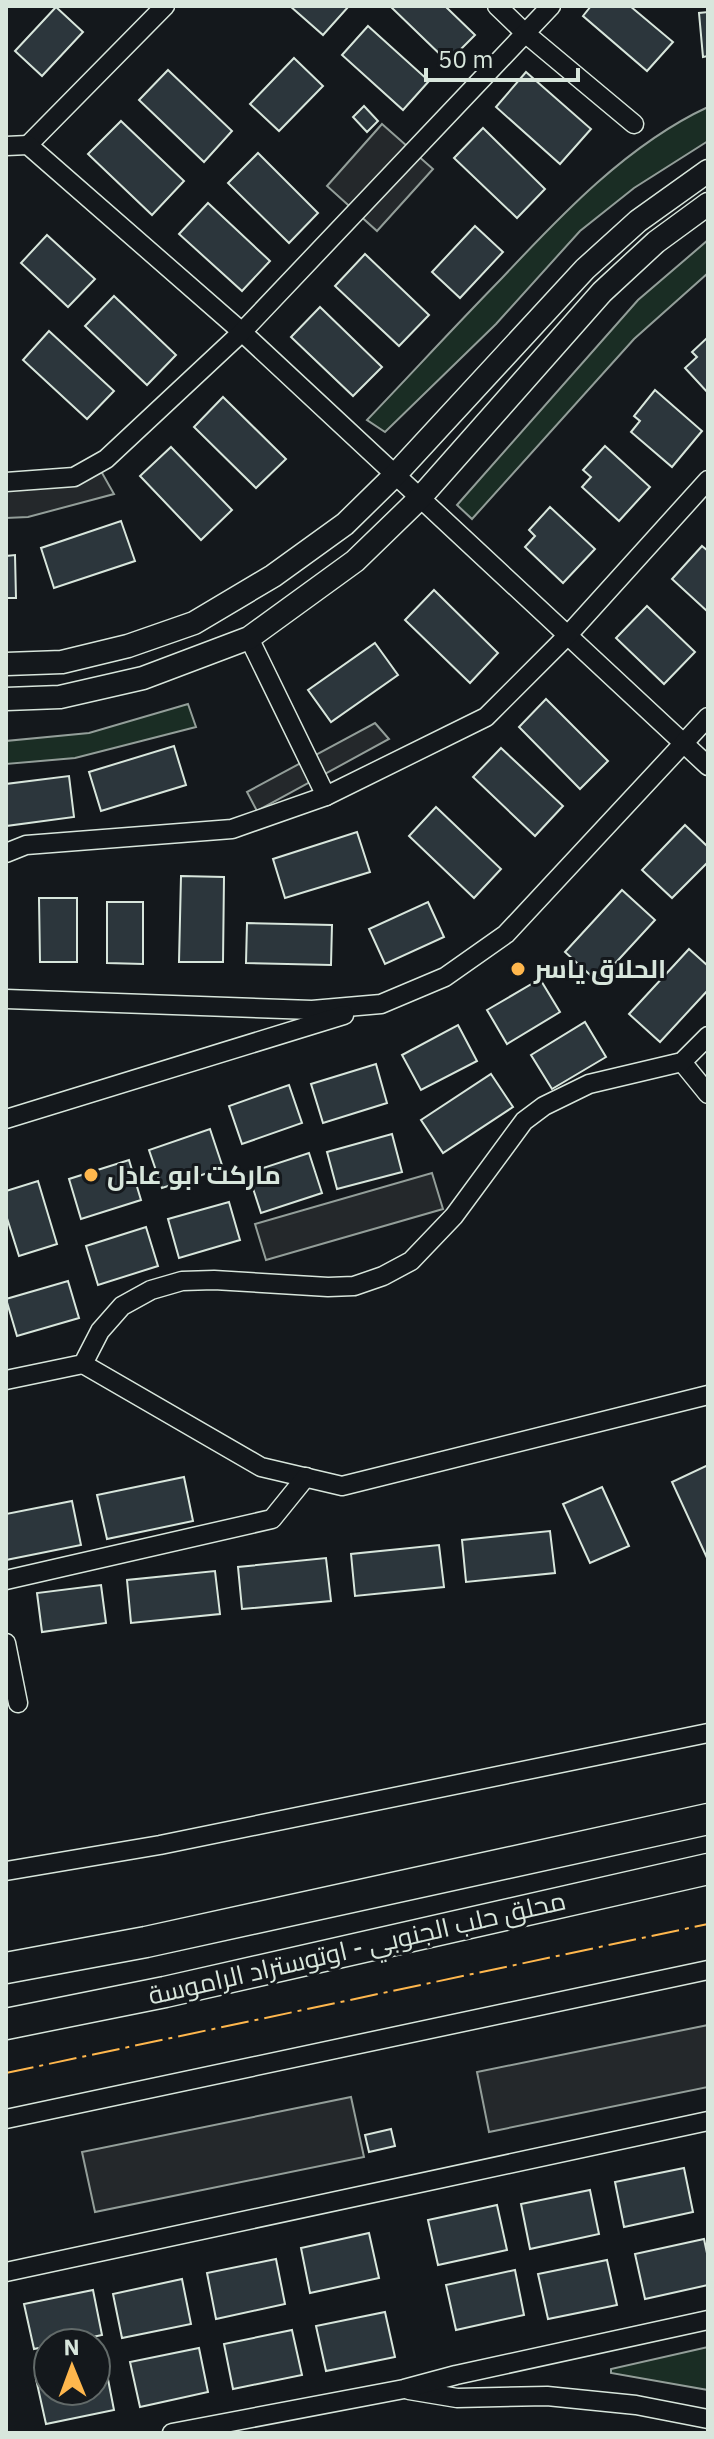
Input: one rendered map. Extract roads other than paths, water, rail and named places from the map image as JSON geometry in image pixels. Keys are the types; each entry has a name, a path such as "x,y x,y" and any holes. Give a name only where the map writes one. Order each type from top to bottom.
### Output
{"highway":[{"name":"محلق حلب الجنوبي - اوتوستراد الراموسة","path":"6,1968 146,1942 708,1819"},
{"name":"محلق حلب الجنوبي - اوتوستراد الراموسة","path":"6,2024 165,1992 708,1869"}],"street":[{"path":"6,146 28,145 165,6"},
{"path":"497,6 634,124"},
{"path":"6,482 74,477 106,459 242,332 551,6"},
{"path":"28,145 242,332 708,766"},
{"path":"6,664 62,662 128,646 194,623 273,576 345,524 395,475 585,269 638,221 708,171"},
{"path":"6,699 60,697 143,678 249,638 355,561 419,499 602,292 656,242 708,204"},
{"path":"6,853 26,845 232,829 326,796 486,717 568,635 708,480"},
{"path":"249,638 326,796"},
{"path":"6,1119 381,1004 445,977 506,934 708,717"},
{"path":"6,999 312,1010 381,1004"},
{"path":"83,1364 100,1331 122,1306 151,1290 182,1281 214,1280 354,1286 383,1276 411,1261 454,1216 524,1121 544,1106 589,1084 682,1062 708,1036"},
{"path":"682,1062 708,1094"},
{"path":"6,1380 83,1364 261,1467 342,1486 708,1395"},
{"path":"6,1580 272,1519 306,1477"},
{"path":"6,1643 18,1703"},
{"path":"6,1871 160,1845 708,1733"},
{"path":"6,2119 708,1970"},
{"path":"6,2272 708,2121"},
{"path":"172,2433 233,2426 708,2320"},
{"path":"404,2389 457,2398 547,2396 636,2405 708,2419"}],"place":[{"name":"الحلاق ياسر","path":"518,969"},
{"name":"ماركت ابو عادل","path":"91,1175"}]}
